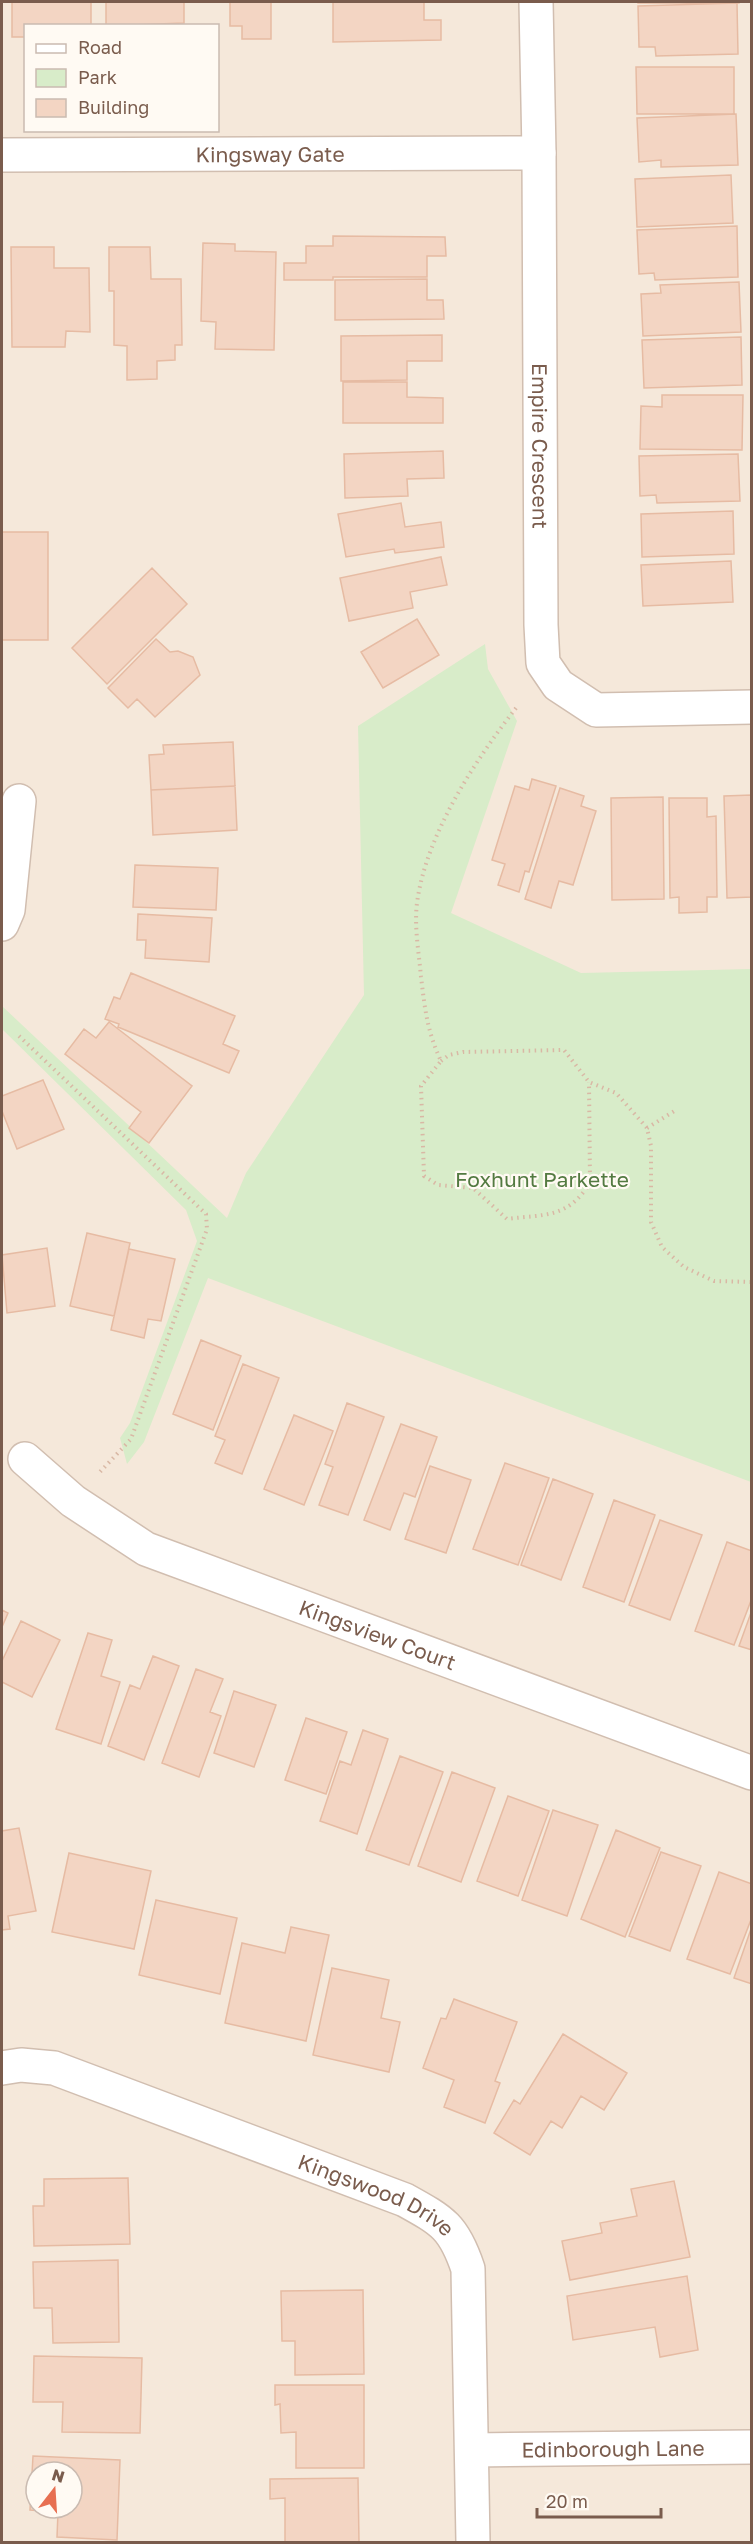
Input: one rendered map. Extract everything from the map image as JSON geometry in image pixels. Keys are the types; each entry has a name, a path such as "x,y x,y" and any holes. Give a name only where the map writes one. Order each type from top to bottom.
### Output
{"street":[{"name":"Empire Crescent","path":"536,2 543,663 558,685 596,710 752,707"},
{"name":"Kingsway Gate","path":"2,155 539,153"},
{"path":"2,924 8,910 20,801"},
{"name":"Kingsview Court","path":"25,1459 73,1501 146,1549 752,1773"},
{"name":"Kingswood Drive","path":"2,2068 21,2065 54,2068 405,2200 440,2219 459,2243 468,2269 473,2542"},
{"name":"Edinborough Lane","path":"473,2450 752,2447"}],"path":[{"path":"441,1061 429,1034 425,1015 417,904 425,865 453,805 485,747 516,708"},
{"path":"19,1036 206,1214 207,1229 131,1439 73,1501"},
{"path":"589,1082 590,1183 581,1197 565,1211 507,1219 473,1188 438,1185 424,1176 421,1086 441,1061 449,1055 463,1052 564,1050 589,1082 616,1093 647,1128 651,1146 651,1222 662,1247 684,1267 714,1281 752,1282"},
{"path":"647,1128 676,1110"}],"shaded area":[{"path":"2,2 751,2 751,2542 2,2542"}],"green space":[{"name":"Foxhunt Parkette","path":"485,644 488,669 517,721 451,913 581,973 751,969 751,1482 208,1278 144,1442 127,1464 120,1438 130,1423 197,1241 186,1210 2,1029 2,1006 227,1218 246,1173 364,995 358,726"}],"building":[{"path":"12,2 91,2 91,24 24,24 24,37 12,37"},
{"path":"106,2 184,2 184,23 106,24"},
{"path":"230,2 271,2 271,39 242,39 242,26 230,26"},
{"path":"333,2 424,2 424,20 441,20 441,40 333,42"},
{"path":"739,2 739,3 638,3"},
{"path":"737,3 738,54 656,56 655,47 639,47 638,6"},
{"path":"636,67 734,67 734,114 637,114"},
{"path":"736,114 738,165 661,167 661,160 639,162 637,118"},
{"path":"731,175 733,223 637,227 635,179"},
{"path":"737,226 738,277 655,280 654,273 639,274 637,230"},
{"path":"333,236 445,237 446,256 427,256 427,277 333,277 333,280 284,280 284,263 306,263 306,246 333,246"},
{"path":"203,243 235,244 235,251 276,252 274,350 215,349 216,322 201,321"},
{"path":"11,247 54,247 54,268 89,268 90,332 66,331 65,347 12,347"},
{"path":"109,247 150,247 151,279 181,279 182,345 175,345 175,360 157,361 157,379 127,380 127,346 114,345 114,291 109,291"},
{"path":"427,279 427,300 443,300 444,319 335,320 335,280"},
{"path":"739,282 741,332 643,336 641,294 661,293 660,285"},
{"path":"442,335 442,361 407,361 407,380 341,381 341,336"},
{"path":"741,337 742,385 644,388 642,340"},
{"path":"343,382 407,382 407,397 443,398 443,423 343,423"},
{"path":"662,395 743,395 742,450 640,449 641,406 662,407"},
{"path":"443,451 444,478 407,479 408,496 345,498 344,454"},
{"path":"738,454 740,501 657,503 656,495 640,496 639,456"},
{"path":"401,503 405,527 441,522 444,547 395,553 394,549 346,557 338,514"},
{"path":"733,511 734,554 642,557 641,514"},
{"path":"2,532 48,532 48,640 2,640"},
{"path":"441,557 447,585 410,592 413,608 349,621 340,578"},
{"path":"731,561 733,602 643,606 641,565"},
{"path":"152,568 187,604 107,684 72,648"},
{"path":"417,619 439,655 383,688 361,652"},
{"path":"156,639 170,652 178,651 193,657 200,675 155,717 137,699 128,708 108,688"},
{"path":"233,742 235,786 151,790 149,755 164,754 163,745"},
{"path":"532,779 556,786 529,872 525,871 519,892 498,885 505,864 492,860 515,786 529,790"},
{"path":"235,786 237,830 153,835 151,790"},
{"path":"560,788 584,796 581,806 596,811 573,885 559,881 551,908 525,899"},
{"path":"752,795 752,897 727,898 724,796"},
{"path":"663,797 664,899 612,900 611,798"},
{"path":"669,798 707,798 707,817 716,816 717,897 707,897 707,912 679,913 679,897 670,898"},
{"path":"135,865 218,868 216,910 133,907"},
{"path":"138,914 212,918 209,962 145,958 146,940 137,940"},
{"path":"131,973 235,1016 223,1044 239,1051 229,1073 118,1027 119,1024 105,1019 114,997 120,999"},
{"path":"109,1022 192,1086 149,1143 129,1128 141,1112 65,1054 84,1029 96,1038"},
{"path":"43,1080 64,1129 17,1149 2,1111 2,1096"},
{"path":"87,1233 130,1243 114,1316 70,1306"},
{"path":"47,1248 55,1306 7,1313 2,1255"},
{"path":"129,1249 175,1259 161,1321 148,1319 144,1338 111,1330"},
{"path":"201,1340 241,1356 213,1430 173,1414"},
{"path":"243,1364 279,1378 242,1474 215,1463 225,1440 215,1436"},
{"path":"347,1403 384,1417 348,1515 319,1505 333,1467 325,1464"},
{"path":"294,1415 333,1431 304,1505 264,1489"},
{"path":"401,1424 437,1437 415,1497 404,1493 390,1530 364,1520"},
{"path":"505,1463 549,1478 518,1565 473,1549"},
{"path":"430,1466 471,1480 446,1553 405,1539"},
{"path":"553,1479 593,1494 561,1580 521,1565"},
{"path":"614,1500 655,1515 624,1602 583,1587"},
{"path":"660,1520 702,1535 670,1620 629,1605"},
{"path":"727,1542 752,1551 752,1598 734,1645 695,1631"},
{"path":"2,1610 8,1613 2,1627"},
{"path":"752,1610 752,1650 739,1646"},
{"path":"21,1621 60,1640 32,1697 2,1682 2,1661"},
{"path":"88,1633 112,1640 101,1676 120,1682 101,1744 56,1729"},
{"path":"153,1656 179,1666 144,1760 108,1746 130,1685 140,1689"},
{"path":"196,1669 223,1679 210,1712 221,1716 199,1777 162,1763"},
{"path":"234,1691 276,1705 254,1767 214,1753"},
{"path":"306,1718 347,1732 326,1794 285,1780"},
{"path":"363,1730 388,1739 357,1834 320,1821 340,1761 351,1765"},
{"path":"400,1756 443,1772 409,1865 366,1850"},
{"path":"452,1772 495,1788 461,1882 418,1866"},
{"path":"508,1796 549,1811 518,1896 477,1881"},
{"path":"553,1810 598,1825 567,1916 522,1900"},
{"path":"19,1828 36,1911 8,1916 10,1929 2,1930 2,1831"},
{"path":"616,1830 660,1848 625,1937 581,1919"},
{"path":"661,1852 701,1866 670,1951 629,1936"},
{"path":"69,1853 151,1871 134,1949 52,1932"},
{"path":"719,1872 752,1884 752,1917 730,1974 687,1959"},
{"path":"156,1900 237,1918 220,1994 139,1975"},
{"path":"752,1926 752,1984 734,1978"},
{"path":"291,1927 329,1935 306,2041 225,2023 242,1943 285,1953"},
{"path":"332,1968 389,1980 381,2018 400,2022 389,2072 313,2055"},
{"path":"454,1999 517,2022 495,2081 500,2083 485,2123 444,2107 454,2080 423,2068 441,2018 446,2019"},
{"path":"563,2034 627,2073 604,2110 581,2096 562,2128 551,2121 530,2155 494,2133 514,2100 520,2104"},
{"path":"128,2178 130,2244 34,2246 33,2206 44,2206 44,2179"},
{"path":"674,2181 690,2257 570,2280 562,2241 602,2233 600,2223 637,2216 631,2189"},
{"path":"118,2260 119,2342 53,2343 52,2308 34,2308 33,2262"},
{"path":"687,2276 698,2350 660,2357 655,2327 573,2340 567,2296"},
{"path":"363,2290 364,2374 295,2375 295,2341 282,2341 281,2291"},
{"path":"34,2356 142,2358 140,2433 62,2432 63,2402 33,2402"},
{"path":"275,2385 364,2385 364,2468 296,2468 296,2432 281,2433 280,2404 275,2405"},
{"path":"33,2456 120,2460 117,2540 57,2537 58,2520 84,2520 84,2460 33,2460"},
{"path":"358,2478 359,2542 285,2542 285,2498 270,2499 270,2479"}]}
